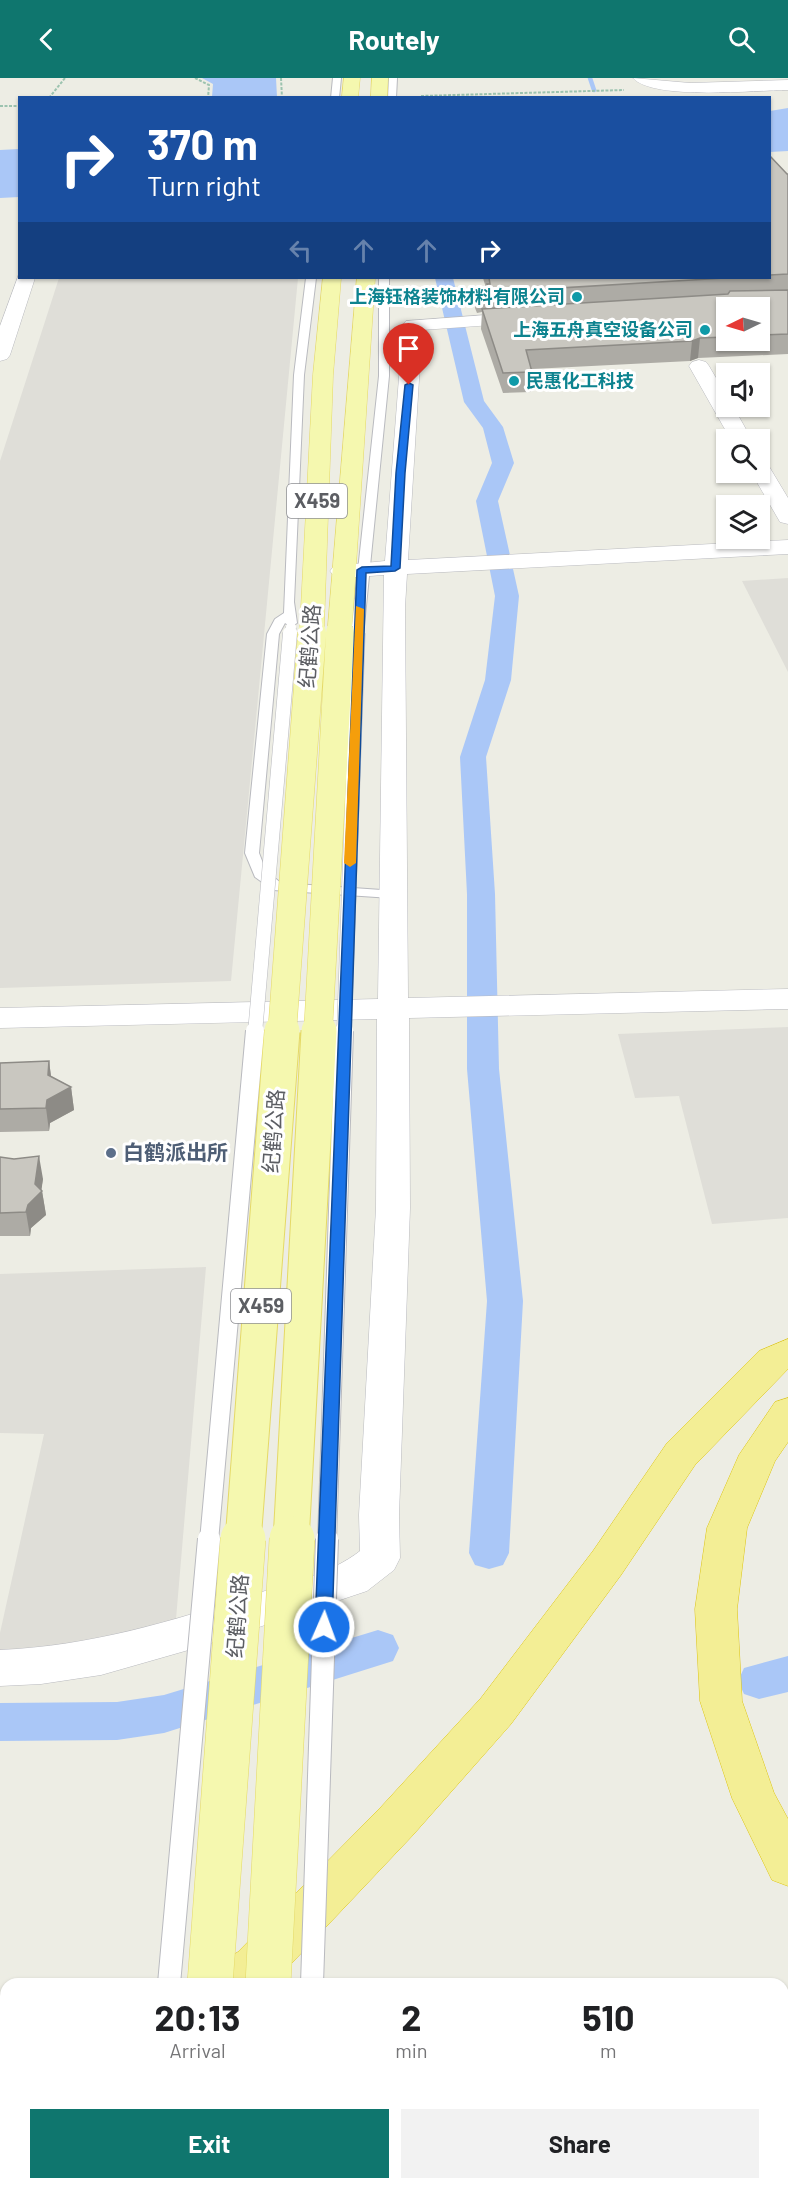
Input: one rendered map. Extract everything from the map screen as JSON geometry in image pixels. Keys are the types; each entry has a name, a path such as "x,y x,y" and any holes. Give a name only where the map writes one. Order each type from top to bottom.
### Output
{"highway":[{"path":"237,1978 255,1968 397,1821 496,1711 607,1563 681,1454 772,1361 788,1353"},
{"path":"788,1412 758,1455 727,1528 716,1608 721,1701 754,1798 788,1865"}],"main road":[{"path":"350,96 352,78"},
{"path":"379,96 380,78"},
{"name":"纪鹤公路","path":"268,1978 318,624 323,375 332,279"},
{"name":"纪鹤公路","path":"210,1978 318,624 352,571 358,375 366,279"}],"street":[{"path":"648,81 688,87 787,85"},
{"path":"0,356 26,279"},
{"path":"0,1668 41,1666 101,1657 199,1630 353,1579 380,1558 379,1515 393,1208 391,894 393,607 413,325 539,318"},
{"path":"699,366 736,429"},
{"path":"768,483 788,517"},
{"path":"352,571 524,559 788,547"},
{"path":"0,1018 788,999"}],"lane":[{"path":"335,96 337,78"},
{"path":"392,96 393,78"},
{"path":"311,279 299,375 288,602 318,624"},
{"path":"352,571 384,376 384,279"},
{"path":"318,624 279,622 273,634 252,853 256,868 264,880 278,887 391,894"},
{"path":"170,1978 318,624"},
{"path":"312,1978 318,624"}],"path":[{"path":"50,96 64,78"},
{"path":"195,78 209,85 208,96"},
{"path":"281,78 282,96"},
{"path":"421,96 631,90 648,81"},
{"path":"0,106 18,106"}],"shaded area":[{"path":"59,279 298,279 231,981 0,988 0,461"},
{"path":"788,578 788,672 742,581"},
{"path":"788,1027 788,1218 712,1224 679,1096 635,1098 618,1034"},
{"path":"206,1267 176,1619 106,1643 0,1651 0,1633 44,1434 0,1433 0,1274"}],"water":[{"path":"202,78 276,78 277,96 212,96 213,84"},
{"path":"788,108 788,151 771,152 771,111"},
{"path":"18,149 18,197 0,198 0,150"}],"building":[{"path":"771,157 788,174 788,274 771,275"},
{"path":"489,279 708,279 477,293 476,288 488,288 487,284 490,284"},
{"path":"788,290 788,334 770,335 770,297 716,297 716,337 692,341 526,350 532,372 503,373 482,309 728,294 730,291"},
{"path":"49,1061 48,1075 71,1087 47,1100 46,1108 0,1109 0,1063"},
{"path":"39,1156 35,1184 42,1191 28,1205 26,1212 0,1213 0,1157 14,1159"}],"waterway":[{"path":"590,78 594,90"},
{"path":"444,279 474,402 493,427 503,463 487,501 507,596 498,680 473,757 481,894 483,1069 505,1301 489,1553"},
{"path":"0,1722 117,1721 164,1714 378,1648"},
{"path":"759,1681 788,1674"}],"slow traffic":[{"path":"350,863 359,609"}],"place":[{"name":"上海钰格装饰材料有限公司","path":"577,297"},
{"name":"上海五舟真空设备公司","path":"705,330"},
{"name":"民惠化工科技","path":"514,381"},
{"name":"白鹤派出所","path":"111,1153"}],"route":[{"path":"324,1627 357,650 362,570 395,568 400,473 409,385"}]}
